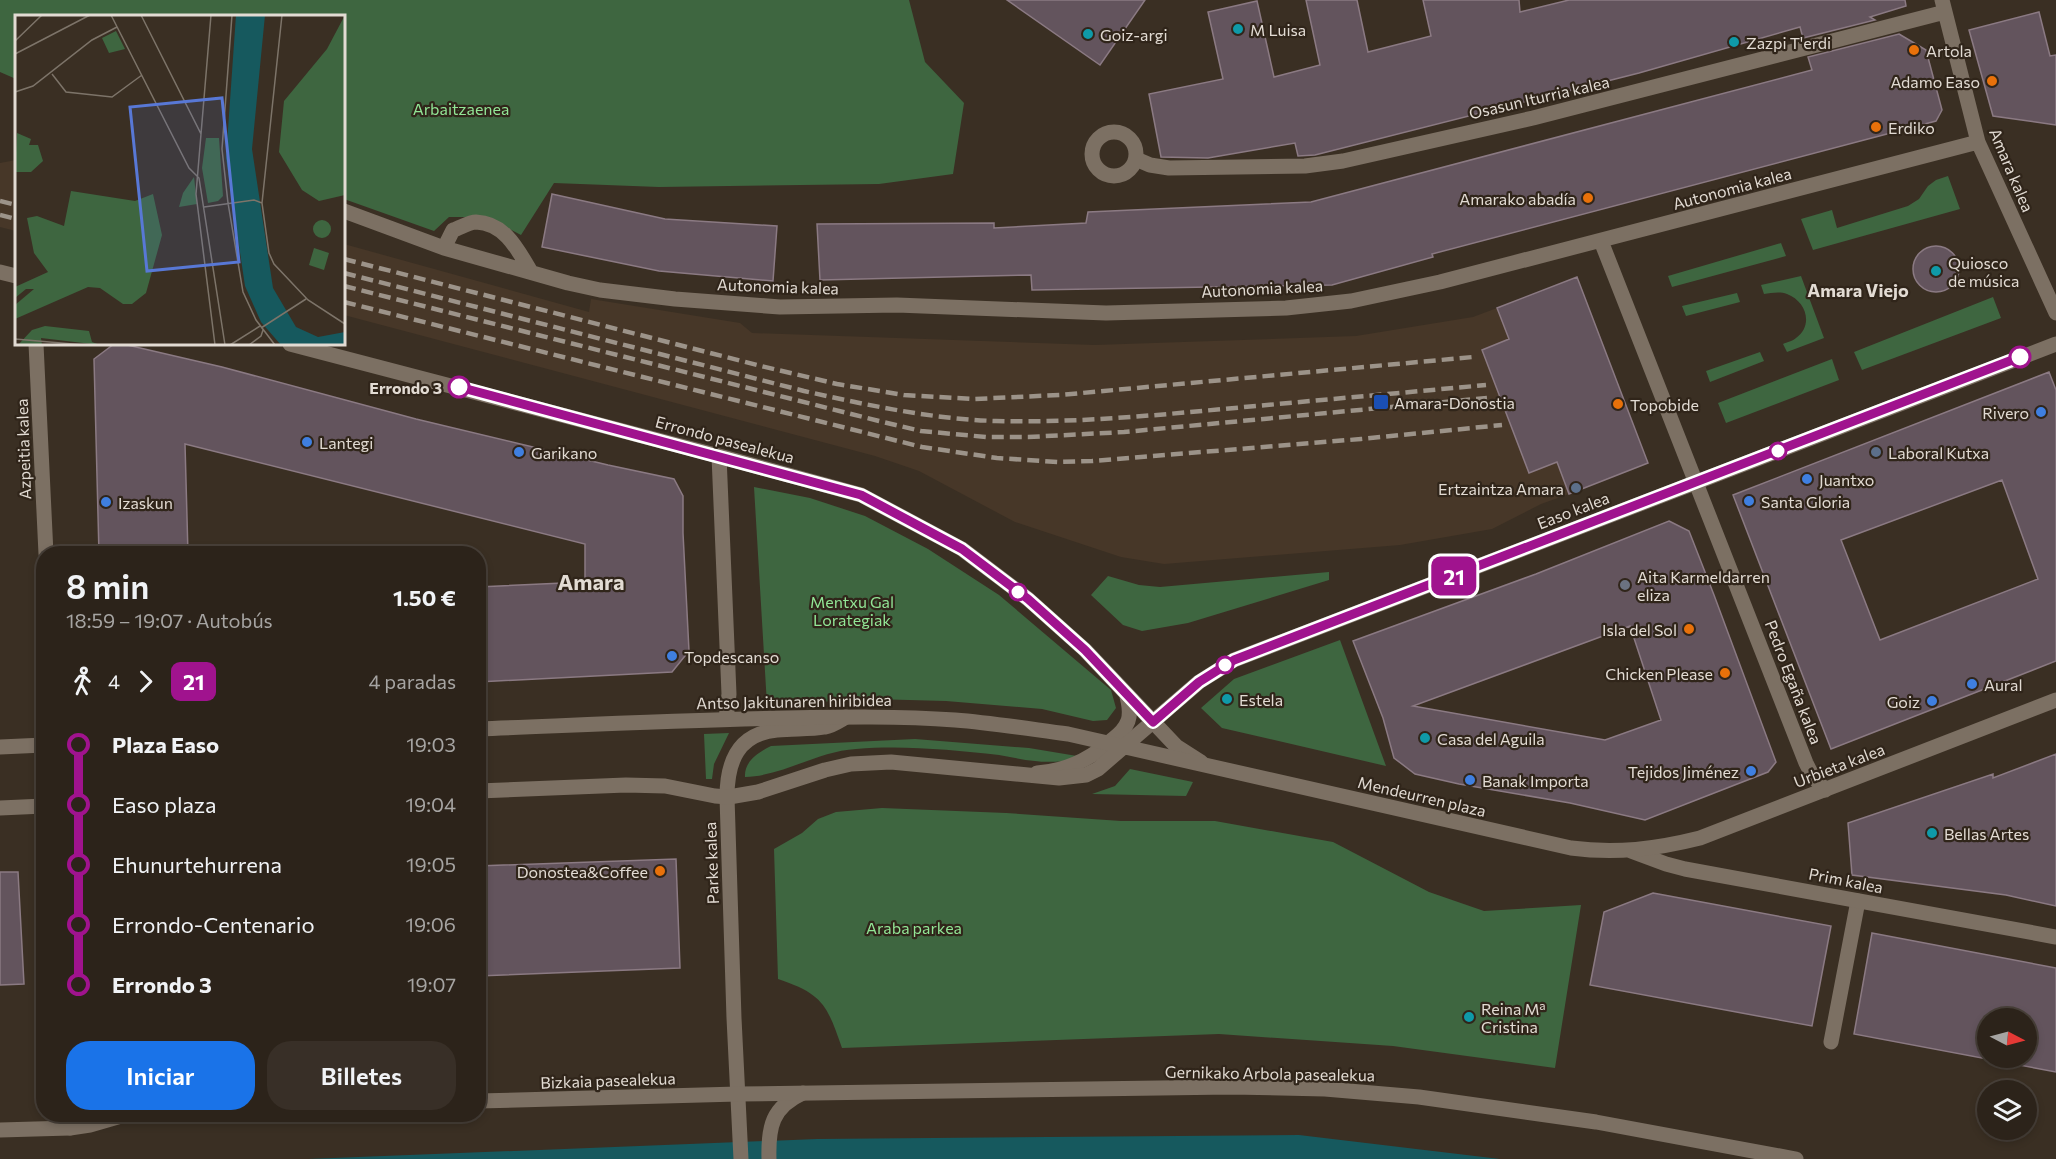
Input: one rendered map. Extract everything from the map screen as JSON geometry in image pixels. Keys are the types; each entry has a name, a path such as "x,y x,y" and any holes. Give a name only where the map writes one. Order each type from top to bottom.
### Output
{"street":[{"name":"Amara kalea","path":"1943,6 1978,142 2056,313"},
{"name":"Osasun Iturria kalea","path":"1136,159 1150,165 1169,168 1296,166 1343,160 1533,118 1943,6"},
{"name":"Autonomia kalea","path":"345,211 444,248 531,272 600,290 675,299 780,307 897,305 1106,313 1286,308 1351,301 1440,282 1978,142"},
{"path":"444,248 453,230 474,222 494,226 513,242 531,272"},
{"name":"Pedro Egaña kalea","path":"1601,241 1806,763 1812,775 1825,790"},
{"path":"0,272 15,276"},
{"name":"Easo kalea","path":"1125,747 1199,682 1234,660 2056,344"},
{"name":"Azpeitia kalea","path":"36,345 46,546"},
{"name":"Errondo pasealekua","path":"294,345 861,495 962,549 1028,599 1126,693"},
{"path":"718,456 729,694 726,719"},
{"path":"1126,693 1176,746 1191,758 1207,765"},
{"path":"1028,774 1066,768 1089,758 1109,743 1123,731 1128,722 1130,712 1126,693"},
{"name":"Urbieta kalea","path":"1631,851 1700,838 2056,700"},
{"name":"Parke kalea","path":"741,1159 727,797 727,781 731,762 742,746 752,737 778,729 826,727 846,717"},
{"name":"Antso Jakitunaren hiribidea","path":"486,729 726,719 901,717 957,720 1068,734 1207,765"},
{"path":"0,747 36,746"},
{"path":"486,791 626,785 665,786 727,797 758,792 851,764 904,762 1059,778 1086,775 1125,747"},
{"name":"Mendeurren plaza","path":"1207,765 1571,848 1631,851"},
{"path":"0,808 36,806"},
{"name":"Prim kalea","path":"1631,851 1684,869 2056,937"},
{"path":"1831,1042 1858,901"},
{"name":"Gernikako Arbola pasealekua","path":"738,1094 1231,1087 1325,1089 1419,1097 1596,1122 1796,1159"},
{"path":"768,1159 770,1130 778,1112 785,1104 803,1093"},
{"name":"Bizkaia pasealekua","path":"486,1101 738,1094"},
{"path":"0,1130 62,1122"},
{"path":"75,1122 90,1125 100,1122"}],"shaded area":[{"path":"15,160 15,231 0,227 0,163"},
{"path":"345,244 589,312 591,299 740,323 752,333 1095,345 1356,336 1473,317 1497,308 1569,494 1541,504 1492,529 1400,545 1164,564 1121,557 1015,522 919,471 875,456 345,315"}],"green space":[{"name":"Arbaitzaenea","path":"0,0 909,0 925,62 964,103 953,174 879,184 659,187 554,183 521,235 486,217 449,217 434,231 345,199 345,15 15,15 15,79 0,72"},
{"path":"1948,176 1960,209 1813,250 1801,219 1832,210 1837,228 1908,206 1919,199 1928,186 1936,180"},
{"path":"1781,243 1786,256 1672,287 1668,276"},
{"path":"1801,276 1824,338 1787,352 1783,344 1795,339 1805,327 1803,308 1794,297 1787,294 1775,292 1764,294 1761,285"},
{"path":"1737,293 1740,302 1686,316 1682,306"},
{"path":"1993,297 2001,318 1862,370 1854,352"},
{"path":"1760,352 1764,361 1710,382 1706,371"},
{"path":"1832,359 1839,380 1726,423 1718,403"},
{"name":"Mentxu Gal Lorategiak","path":"754,487 810,498 865,516 928,549 999,595 1111,690 1116,708 1107,720 1093,721 1042,709 946,701 872,699 767,705"},
{"path":"1329,572 1329,580 1188,623 1142,631 1123,625 1091,595 1108,576 1139,585 1160,587"},
{"path":"1340,640 1386,766 1222,728 1201,708 1234,679"},
{"path":"729,733 714,764 712,779 706,779 704,734"},
{"path":"915,739 1029,748 1077,756 1077,760 1040,762 946,750 874,748 828,754 759,776 745,777 745,771 750,762 757,754 771,746"},
{"path":"1130,769 1193,782 1186,796 1092,794 1115,786"},
{"name":"Araba parkea","path":"882,808 1121,821 1215,821 1333,842 1429,892 1484,911 1581,905 1555,1068 1393,1046 1219,1034 842,1048 832,1021 821,1003 805,990 778,979 774,849 802,833 818,819 836,812"}],"water":[{"path":"1299,1135 1500,1159 308,1159 817,1139"}],"building":[{"name":"Goiz-argi","path":"1007,0 1145,0 1100,65"},
{"path":"1306,0 1357,0 1368,52 1431,36 1423,0 1519,0 1520,12 1569,0 1905,0 1906,6 1870,17 1875,20 1803,38 1800,27 1639,73 1315,155 1298,156 1295,143 1208,158 1161,157 1149,94 1223,79 1208,12 1257,1 1274,77 1320,65"},
{"path":"2039,12 2050,56 2056,55 2056,125 1993,116 1969,30"},
{"path":"1899,34 1926,50 1942,110 1936,121 1432,254 1433,257 1332,285 1032,290 1031,275 820,280 817,224 994,223 994,228 1086,223 1088,212 1311,202 1812,70 1808,57"},
{"path":"552,194 665,219 777,226 773,281 659,271 542,247"},
{"name":"Quiosco de música","path":"1936,246 1952,253 1959,269 1952,285 1936,292 1920,285 1913,269 1920,253"},
{"name":"Amara-Donostia","path":"1577,277 1648,463 1569,494 1557,462 1529,473 1482,350 1509,339 1497,308"},
{"path":"113,345 127,345 222,367 416,419 674,479 683,496 689,651 672,672 486,682 486,587 585,582 585,544 185,444 188,546 99,546 94,359"},
{"path":"2049,372 2056,390 2056,661 1831,749 1733,495","holes":["2002,480 2038,579 1880,640 1841,540"]},
{"path":"1669,521 1689,531 1776,762 1768,772 1645,820 1570,803 1415,774 1394,758 1383,718 1353,641 1536,574","holes":["1630,626 1661,720 1605,740 1413,706"]},
{"name":"Bellas Artes","path":"2056,754 2056,906 2006,895 1852,875 1848,823 1993,774 1993,778"},
{"path":"676,859 680,968 486,976 486,866"},
{"path":"0,872 18,872 24,984 0,985"},
{"path":"1653,893 1831,926 1812,1026 1590,985 1604,912"},
{"path":"1872,933 2056,968 2056,1072 2035,1068 2037,1068 2037,1008 1977,1008 1977,1057 1854,1034"}],"railway":[{"path":"0,201 15,205"},
{"path":"0,215 15,219"},
{"path":"345,259 761,366 837,384 904,395 974,399 1060,395 1473,357"},
{"path":"345,273 804,391 875,406 972,420 1053,421 1110,418 1486,385"},
{"path":"345,286 921,431 986,437 1124,432 1487,398"},
{"path":"345,302 922,447 997,458 1058,462 1092,461 1502,425"}],"bus line":[{"name":"21","path":"459,387 861,495 962,549 1028,599 1085,650 1153,722 1199,682 1234,660 2020,357"}],"place":[{"name":"M Luisa","path":"1238,29"},
{"name":"Goiz-argi","path":"1088,34"},
{"name":"Zazpi T'erdi","path":"1734,42"},
{"name":"Artola","path":"1914,50"},
{"name":"Adamo Easo","path":"1992,81"},
{"name":"Erdiko","path":"1876,127"},
{"name":"Amarako abadía","path":"1588,198"},
{"name":"Quiosco de música","path":"1936,271"},
{"name":"Errondo 3","path":"459,387"},
{"name":"Amara-Donostia","path":"1381,402"},
{"name":"Topobide","path":"1618,404"},
{"name":"Rivero","path":"2041,412"},
{"name":"Lantegi","path":"307,442"},
{"name":"Garikano","path":"519,452"},
{"name":"Laboral Kutxa","path":"1876,452"},
{"name":"Juantxo","path":"1807,479"},
{"name":"Ertzaintza Amara","path":"1576,488"},
{"name":"Santa Gloria","path":"1749,501"},
{"name":"Izaskun","path":"106,502"},
{"name":"Aita Karmeldarren eliza","path":"1625,585"},
{"name":"Isla del Sol","path":"1689,629"},
{"name":"Topdescanso","path":"672,656"},
{"name":"Chicken Please","path":"1725,673"},
{"name":"Aural","path":"1972,684"},
{"name":"Estela","path":"1227,699"},
{"name":"Goiz","path":"1932,701"},
{"name":"Casa del Aguila","path":"1425,738"},
{"name":"Tejidos Jiménez","path":"1751,771"},
{"name":"Banak Importa","path":"1470,780"},
{"name":"Bellas Artes","path":"1932,833"},
{"name":"Donostea&Coffee","path":"660,871"},
{"name":"Reina Mª Cristina","path":"1469,1017"}],"district":[{"name":"Amara Viejo","path":"1858,290"},
{"name":"Amara","path":"591,581"}]}
